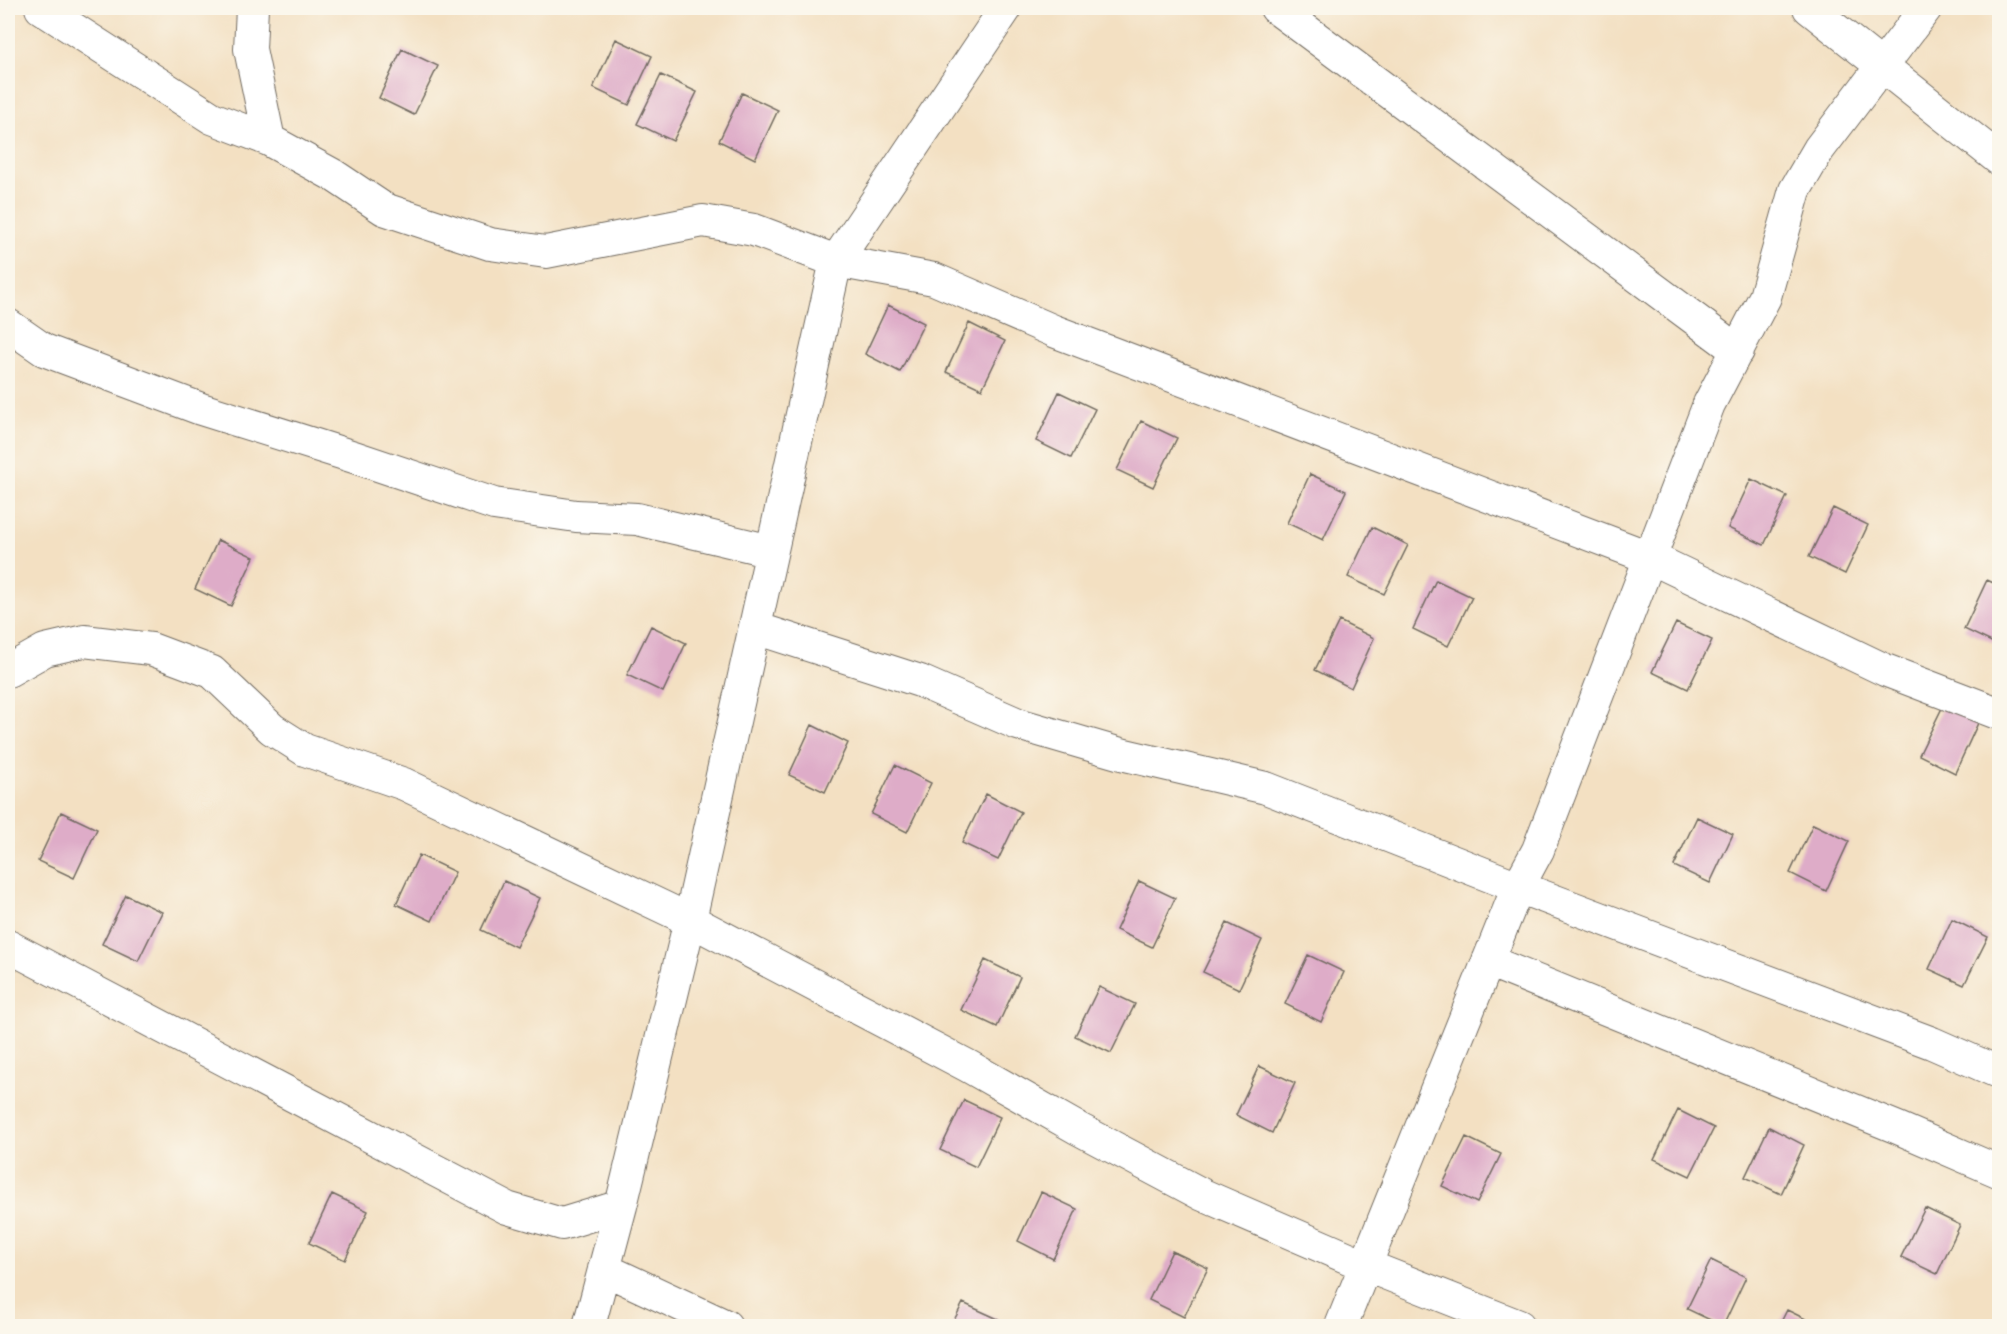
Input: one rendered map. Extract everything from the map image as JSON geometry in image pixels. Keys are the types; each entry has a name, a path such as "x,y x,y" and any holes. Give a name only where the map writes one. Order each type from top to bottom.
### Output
{"street":[{"path":"41,8 212,118 269,140 333,175 384,209 490,244 546,252 703,221 754,230 836,261 934,279 1054,331 1651,558 1885,670 2000,714"},
{"path":"252,8 250,49 269,140"},
{"path":"589,1326 621,1206 690,920 836,261 1006,8"},
{"path":"1276,8 1738,351"},
{"path":"1809,8 2000,160"},
{"path":"1341,1326 1518,887 1538,850 1709,404 1765,297 1795,190 1819,149 1926,8"},
{"path":"8,325 45,350 201,410 354,457 494,504 576,516 637,519 771,551"},
{"path":"755,628 920,681 1018,724 1121,753 1266,788 1518,887 1932,1043 2000,1073"},
{"path":"8,671 45,650 84,641 151,649 212,672 272,729 304,750 404,784 690,920 968,1066 1077,1128 1203,1195 1367,1266 1519,1326"},
{"path":"8,946 507,1208 562,1224 621,1206"},
{"path":"1488,961 1898,1128 2000,1172"},
{"path":"604,1269 726,1326"}],"building":[{"path":"616,39 652,56 629,105 593,88"},
{"path":"402,49 438,66 414,115 379,98"},
{"path":"661,75 697,92 673,141 637,124"},
{"path":"742,93 778,110 755,159 719,141"},
{"path":"888,305 924,323 900,372 865,354"},
{"path":"969,323 1005,341 982,389 946,372"},
{"path":"1059,392 1095,409 1071,458 1036,441"},
{"path":"1141,421 1177,438 1153,487 1117,470"},
{"path":"1310,474 1346,491 1323,540 1287,523"},
{"path":"1751,479 1787,496 1764,545 1728,528"},
{"path":"1833,508 1868,525 1845,574 1809,557"},
{"path":"1372,527 1408,545 1384,594 1348,577"},
{"path":"218,540 254,557 231,606 195,589"},
{"path":"1436,580 1472,597 1448,646 1413,629"},
{"path":"1987,580 2000,586 2000,646 1964,629"},
{"path":"1339,621 1374,638 1351,688 1315,670"},
{"path":"1676,623 1712,640 1688,689 1652,672"},
{"path":"651,626 686,643 663,692 627,675"},
{"path":"1943,706 1978,723 1955,773 1919,755"},
{"path":"812,725 848,743 825,792 789,775"},
{"path":"895,765 931,783 907,832 871,814"},
{"path":"986,794 1021,812 998,860 962,843"},
{"path":"61,812 97,829 74,878 38,861"},
{"path":"1697,817 1733,834 1710,883 1674,866"},
{"path":"1813,824 1849,841 1826,891 1790,873"},
{"path":"419,855 455,872 432,921 396,904"},
{"path":"504,881 540,898 516,947 481,930"},
{"path":"1139,881 1175,898 1152,947 1116,930"},
{"path":"126,895 162,912 138,961 102,944"},
{"path":"1952,919 1988,937 1964,985 1929,969"},
{"path":"1227,923 1262,940 1239,989 1203,972"},
{"path":"1308,955 1344,972 1321,1022 1285,1004"},
{"path":"985,960 1020,977 997,1027 961,1010"},
{"path":"1099,987 1135,1004 1111,1053 1075,1036"},
{"path":"1259,1066 1295,1083 1272,1133 1236,1115"},
{"path":"964,1100 1000,1117 976,1167 940,1150"},
{"path":"1678,1110 1714,1128 1690,1176 1654,1159"},
{"path":"1769,1127 1804,1145 1781,1194 1745,1177"},
{"path":"1466,1137 1501,1154 1477,1203 1442,1186"},
{"path":"1041,1192 1077,1209 1053,1259 1018,1241"},
{"path":"332,1194 368,1211 345,1260 309,1243"},
{"path":"1925,1208 1960,1225 1937,1274 1901,1257"},
{"path":"1172,1251 1208,1268 1184,1317 1149,1300"},
{"path":"1711,1260 1746,1277 1723,1326 1687,1309"},
{"path":"963,1303 998,1319 995,1326 951,1326"},
{"path":"1787,1310 1820,1326 1779,1326"}]}
